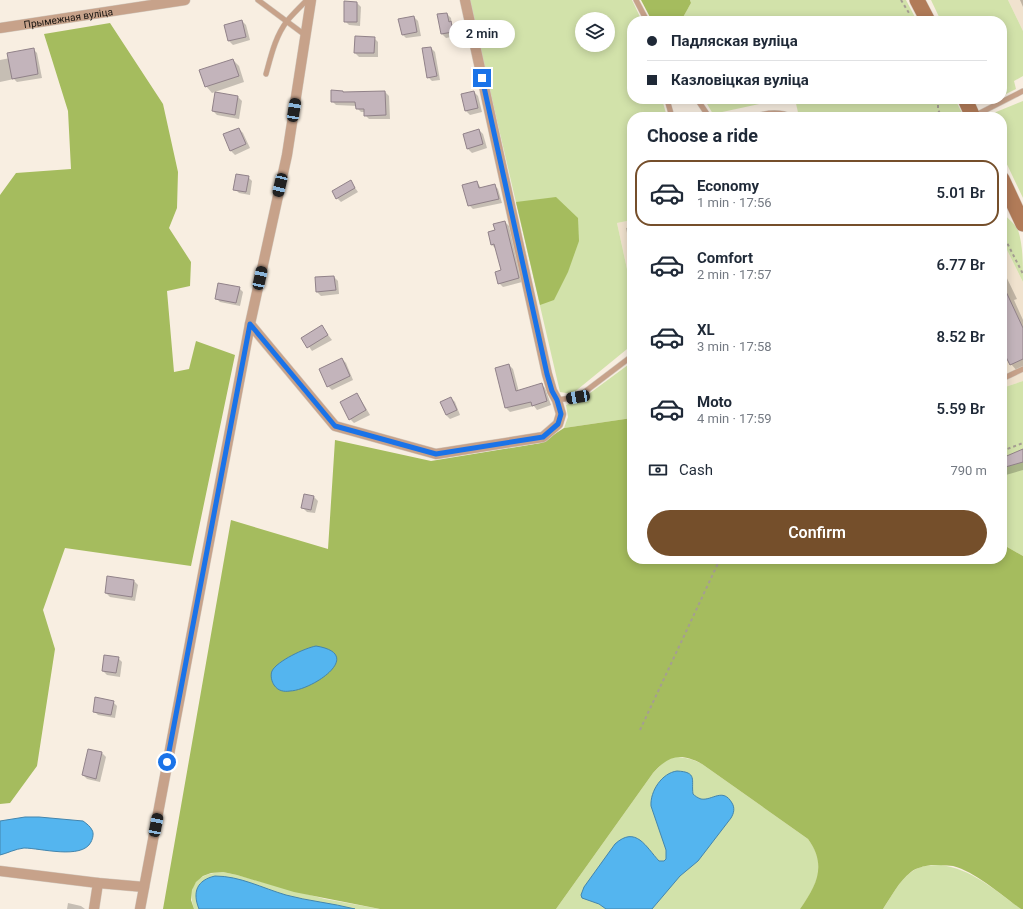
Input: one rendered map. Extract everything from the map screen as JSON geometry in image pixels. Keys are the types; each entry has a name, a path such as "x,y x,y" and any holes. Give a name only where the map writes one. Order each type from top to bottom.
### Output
{"main road":[{"path":"917,0 925,16"},
{"path":"1007,192 1023,224"}],"street":[{"name":"Прымежная вуліца","path":"0,28 185,0"},
{"path":"140,909 250,324 287,155 311,0"},
{"path":"250,324 335,426 436,454 543,437 558,424 561,414 547,374 465,0"},
{"path":"0,871 144,888"},
{"path":"94,909 98,883"}],"lane":[{"path":"258,0 306,35"},
{"path":"266,74 272,51 279,33 287,21 307,0"},
{"path":"636,0 644,16"},
{"path":"1007,99 1023,91"},
{"path":"983,112 998,104"},
{"path":"557,400 578,397 627,360"},
{"path":"1007,377 1023,369"}],"path":[{"path":"901,0 910,16"},
{"path":"1007,243 1023,274"},
{"path":"1007,449 1023,443"},
{"path":"640,730 718,564"}],"shaded area":[{"path":"1008,0 1023,0 1023,31"},
{"path":"627,221 627,269 617,223"},
{"path":"1007,250 1023,282 1023,381 1007,386"}],"green space":[{"path":"469,0 632,0 640,16 627,16 627,104 663,104 666,112 627,112 627,221 617,223 627,269 627,349 572,394 560,392"},
{"path":"641,0 690,0 691,3 684,16 649,16"},
{"path":"690,0 906,0 914,16 684,16 691,3"},
{"path":"931,0 1008,0 1023,31 1023,76 1014,81 1016,89 1007,94 1007,16 939,16"},
{"path":"110,23 163,104 178,172 177,208 169,228 191,262 190,286 167,291 174,372 189,369 196,341 235,355 191,566 65,548 43,610 55,649 37,766 10,803 0,804 0,195 16,173 71,169 68,111 44,34"},
{"path":"1023,101 1023,198 1007,164 1007,112 996,112"},
{"path":"707,104 760,104 722,112 712,112"},
{"path":"796,104 958,104 962,112 798,112"},
{"path":"556,197 578,218 579,241 568,272 554,300 540,305 516,202"},
{"path":"1007,217 1018,230 1020,236 1023,262 1023,282 1007,250"},
{"path":"627,366 627,419 564,428 568,417 566,405 582,399"},
{"path":"1023,381 1023,556 1007,547 1007,386"},
{"path":"627,419 627,564 1007,564 1007,547 1023,556 1023,909 971,873 953,866 931,865 918,868 907,876 896,889 883,909 800,909 811,892 818,875 817,858 814,848 808,839 702,764 694,760 681,757 669,760 653,773 556,909 380,909 294,892 223,872 211,873 203,876 196,882 192,890 191,900 194,909 163,909 231,520 328,549 335,440 431,461 541,443 564,428"},
{"path":"675,757 682,757 702,764 808,839 818,858 818,875 811,892 800,909 556,909 653,773 666,760"},
{"path":"941,865 952,867 973,876 993,888 1021,909 883,909 900,883 911,872 925,866"},
{"path":"223,872 325,899 380,909 194,909 192,893 196,882 207,875"}],"water":[{"path":"316,646 330,650 336,656 336,663 330,671 311,685 290,691 279,690 271,677 271,673 275,667 279,663 305,649"},
{"path":"677,771 691,775 693,781 693,794 698,798 705,799 721,795 729,798 734,809 731,818 698,861 680,876 652,909 606,909 599,904 582,898 581,895 584,887 615,844 622,839 635,837 645,844 659,861 664,861 666,859 666,850 651,806 651,800 655,789 662,779 666,775"},
{"path":"25,817 83,821 92,830 93,834 91,842 79,851 60,852 24,848 0,855 0,821"},
{"path":"215,876 242,880 294,897 355,909 199,909 196,892 204,880"}],"building":[{"path":"344,1 357,2 357,22 344,22"},
{"path":"447,13 449,22 451,21 453,32 441,34 437,14"},
{"path":"414,16 417,32 402,35 398,19"},
{"path":"242,20 246,37 228,41 224,25"},
{"path":"355,36 375,37 374,53 354,53"},
{"path":"431,47 437,76 427,78 422,48"},
{"path":"34,48 38,74 12,79 7,53"},
{"path":"233,59 239,76 205,87 199,70"},
{"path":"331,90 343,92 385,91 386,115 364,116 364,109 356,109 355,102 331,102"},
{"path":"474,91 478,108 465,111 461,94"},
{"path":"215,92 238,96 235,115 212,111"},
{"path":"239,128 246,144 230,151 223,134"},
{"path":"479,129 483,144 467,149 463,134"},
{"path":"236,174 249,176 246,192 233,190"},
{"path":"351,180 355,188 336,199 332,191"},
{"path":"477,181 479,188 495,184 499,199 468,206 462,185"},
{"path":"505,221 519,278 498,284 495,272 501,270 494,244 491,245 488,232 495,230 493,224"},
{"path":"334,276 336,290 316,292 315,277"},
{"path":"218,283 240,287 236,303 215,299"},
{"path":"1007,294 1023,328 1023,359 1010,365 1007,359"},
{"path":"322,325 328,335 307,348 301,338"},
{"path":"342,358 350,376 327,387 319,369"},
{"path":"509,364 516,391 542,383 547,401 532,406 531,402 505,408 495,368"},
{"path":"357,393 366,410 349,420 340,402"},
{"path":"451,397 457,410 446,415 440,402"},
{"path":"1023,449 1023,462 1007,467 1007,456"},
{"path":"304,494 314,496 311,510 301,508"},
{"path":"107,576 134,580 132,597 105,593"},
{"path":"104,655 119,657 116,673 102,671"},
{"path":"95,697 114,701 111,715 93,712"},
{"path":"88,749 102,752 96,779 82,775"}],"route":[{"path":"167,762 250,324 335,426 436,454 543,437 558,424 561,414 547,374 482,78"}]}
